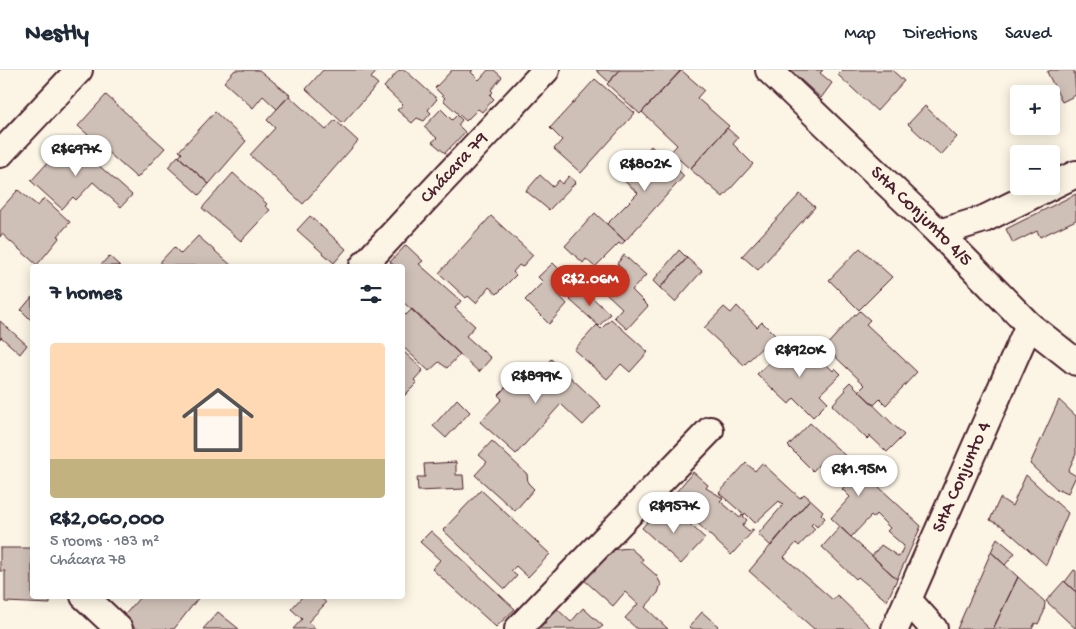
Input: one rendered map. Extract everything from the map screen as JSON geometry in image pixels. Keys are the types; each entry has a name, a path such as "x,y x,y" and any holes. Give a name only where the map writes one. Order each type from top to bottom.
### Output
{"street":[{"path":"0,154 79,70"},
{"name":"Chácara 79","path":"365,264 546,70"},
{"name":"SHA Conjunto 4/5","path":"768,70 939,233 1029,325 1076,362"},
{"path":"1060,182 1076,174"},
{"path":"939,233 984,219 1033,195"},
{"name":"SHA Conjunto 4","path":"895,629 1029,325"},
{"path":"518,629 710,430"},
{"path":"87,599 119,629"},
{"path":"908,600 934,629"}],"building":[{"path":"235,70 259,70 290,95 277,109 263,96 253,108 224,82"},
{"path":"323,70 378,70 371,78 378,84 343,123 306,89"},
{"path":"399,70 405,70 437,99 428,110 431,113 424,121 417,118 412,123 397,110 403,105 384,87"},
{"path":"452,70 473,70 471,72 479,80 488,70 494,70 502,77 491,90 493,92 490,95 494,99 482,112 478,109 466,121 443,100 445,98 435,88"},
{"path":"596,70 620,70 609,82"},
{"path":"620,70 681,71 640,114 607,84"},
{"path":"681,70 704,90 697,98 729,126 690,169 671,152 677,145 642,112"},
{"path":"790,70 823,70 820,73 832,83 821,98"},
{"path":"843,70 892,70 904,81 877,111 838,75"},
{"path":"1051,70 1074,70 1076,95 1062,102 1060,98 1060,85 1054,85 1047,72"},
{"path":"595,79 635,113 581,173 554,149 562,140 550,128"},
{"path":"106,95 165,148 137,178 78,126"},
{"path":"289,96 326,130 335,120 358,141 303,204 250,155 275,128 267,120"},
{"path":"925,106 957,137 941,155 908,124"},
{"path":"441,109 452,120 457,115 462,120 458,125 465,132 445,153 432,142 437,138 424,127"},
{"path":"215,112 246,141 209,184 179,157 182,153 179,151"},
{"path":"727,128 738,138 733,144 753,164 723,197 690,169"},
{"path":"69,139 132,195 121,207 93,182 76,200 73,197 62,209 31,181"},
{"path":"651,146 668,162 664,167 673,175 678,170 684,176 625,241 607,224 638,193 622,179"},
{"path":"178,156 209,184 199,195 168,167"},
{"path":"233,173 267,204 265,206 270,210 241,241 202,208"},
{"path":"540,175 553,187 559,180 562,184 569,176 576,182 549,210 526,191"},
{"path":"18,190 38,206 44,198 70,222 58,236 60,237 36,264 2,234 0,237 0,210"},
{"path":"800,194 815,207 758,270 742,256"},
{"path":"1076,194 1076,220 1040,237 1037,231 1013,243 1006,229"},
{"path":"595,213 625,241 621,245 619,243 595,267 586,259 583,263 565,246"},
{"path":"310,216 346,249 334,263 297,230"},
{"path":"491,216 533,255 522,267 519,265 513,272 516,275 497,294 489,287 476,303 468,296 466,298 439,273"},
{"path":"198,236 230,264 161,264 161,261 174,247 181,254"},
{"path":"406,245 423,261 419,264 461,301 455,308 475,326 466,336 491,358 479,372 405,304 405,264 392,264 390,262"},
{"path":"860,248 892,277 859,310 829,280"},
{"path":"679,250 687,258 660,288 653,281"},
{"path":"624,255 646,275 632,290 648,306 627,329 614,317 622,308 605,292 625,271 617,264"},
{"path":"109,256 118,264 102,264"},
{"path":"687,258 702,271 675,302 660,288"},
{"path":"553,263 580,290 573,297 564,288 558,294 567,304 549,324 525,300 543,282 538,277"},
{"path":"582,288 610,314 599,326 570,300"},
{"path":"30,299 30,319 21,310"},
{"path":"737,306 757,327 762,322 775,335 744,365 704,328 724,307 731,313"},
{"path":"412,309 460,354 447,368 439,362 429,371 405,349 406,315"},
{"path":"860,311 870,320 866,324 917,372 886,405 880,399 874,405 859,391 865,385 825,347"},
{"path":"611,319 648,352 630,372 621,364 607,379 574,350 597,325 601,329"},
{"path":"0,321 27,345 20,354 1,337 0,339"},
{"path":"803,343 818,357 811,364 814,367 820,358 833,371 835,368 841,374 820,394 828,402 813,417 794,398 789,404 757,374 782,350 790,357 801,350 798,347"},
{"path":"405,353 423,370 414,380 417,383 405,395"},
{"path":"551,359 601,406 583,425 561,404 516,454 480,422 502,399 498,395 513,378 515,380 529,362 541,371"},
{"path":"850,382 904,435 887,452 870,436 867,439 832,405 846,390 844,388"},
{"path":"457,399 470,412 446,438 433,426"},
{"path":"1059,400 1076,416 1076,454 1068,471 1076,476 1068,493 1059,489 1059,491 1030,464"},
{"path":"810,423 921,526 897,579 872,556 881,545 899,557 904,546 887,531 890,528 876,514 873,518 871,516 851,537 831,518 850,497 842,489 845,486 821,462 813,471 788,446"},
{"path":"492,441 527,474 528,483 534,489 515,511 475,475 487,462 479,455"},
{"path":"456,462 456,475 463,475 464,489 418,491 417,477 425,477 424,464"},
{"path":"746,463 755,471 762,463 800,498 804,494 810,499 771,546 758,534 783,505 779,501 755,523 719,493"},
{"path":"693,472 708,485 706,488 723,498 720,501 740,518 742,515 747,520 742,526 749,532 752,529 754,530 731,555 671,498"},
{"path":"1026,475 1068,513 1046,565 1002,526 990,520 1000,498 1012,506"},
{"path":"481,490 550,554 528,577 516,566 511,571 517,576 505,589 443,530"},
{"path":"810,499 823,511 821,514 825,518 817,527 813,523 811,525 815,529 799,546 796,543 784,557 833,600 837,595 872,629 814,629 749,571"},
{"path":"671,507 705,538 681,564 642,528 655,513 661,518"},
{"path":"840,527 897,579 887,601 858,577 856,579 822,547"},
{"path":"431,531 515,609 496,627 432,569 440,560 420,542"},
{"path":"997,538 1015,553 1005,565 991,552"},
{"path":"0,548 30,548 30,599 50,599 50,604 5,602 5,571 0,571"},
{"path":"630,548 643,559 641,562 656,575 661,584 658,593 645,607 668,629 637,629 625,618 638,604 625,592 613,606 583,579 609,550"},
{"path":"991,552 1018,577 993,629 957,629"},
{"path":"1074,570 1076,571 1076,592 1065,582"},
{"path":"1018,577 1045,602 1044,612 1038,624 1035,623 1032,629 993,629"},
{"path":"1064,581 1076,592 1076,629 1046,601"},
{"path":"138,599 197,599 174,629 137,629 123,617"},
{"path":"300,599 323,599 326,603 308,622 316,629 293,629 302,619 291,609"},
{"path":"554,606 571,622 583,608 603,626 599,629 540,629 547,621 543,618"},
{"path":"218,612 239,629 203,629"},
{"path":"702,612 718,626 715,629 691,629 689,627"}]}
